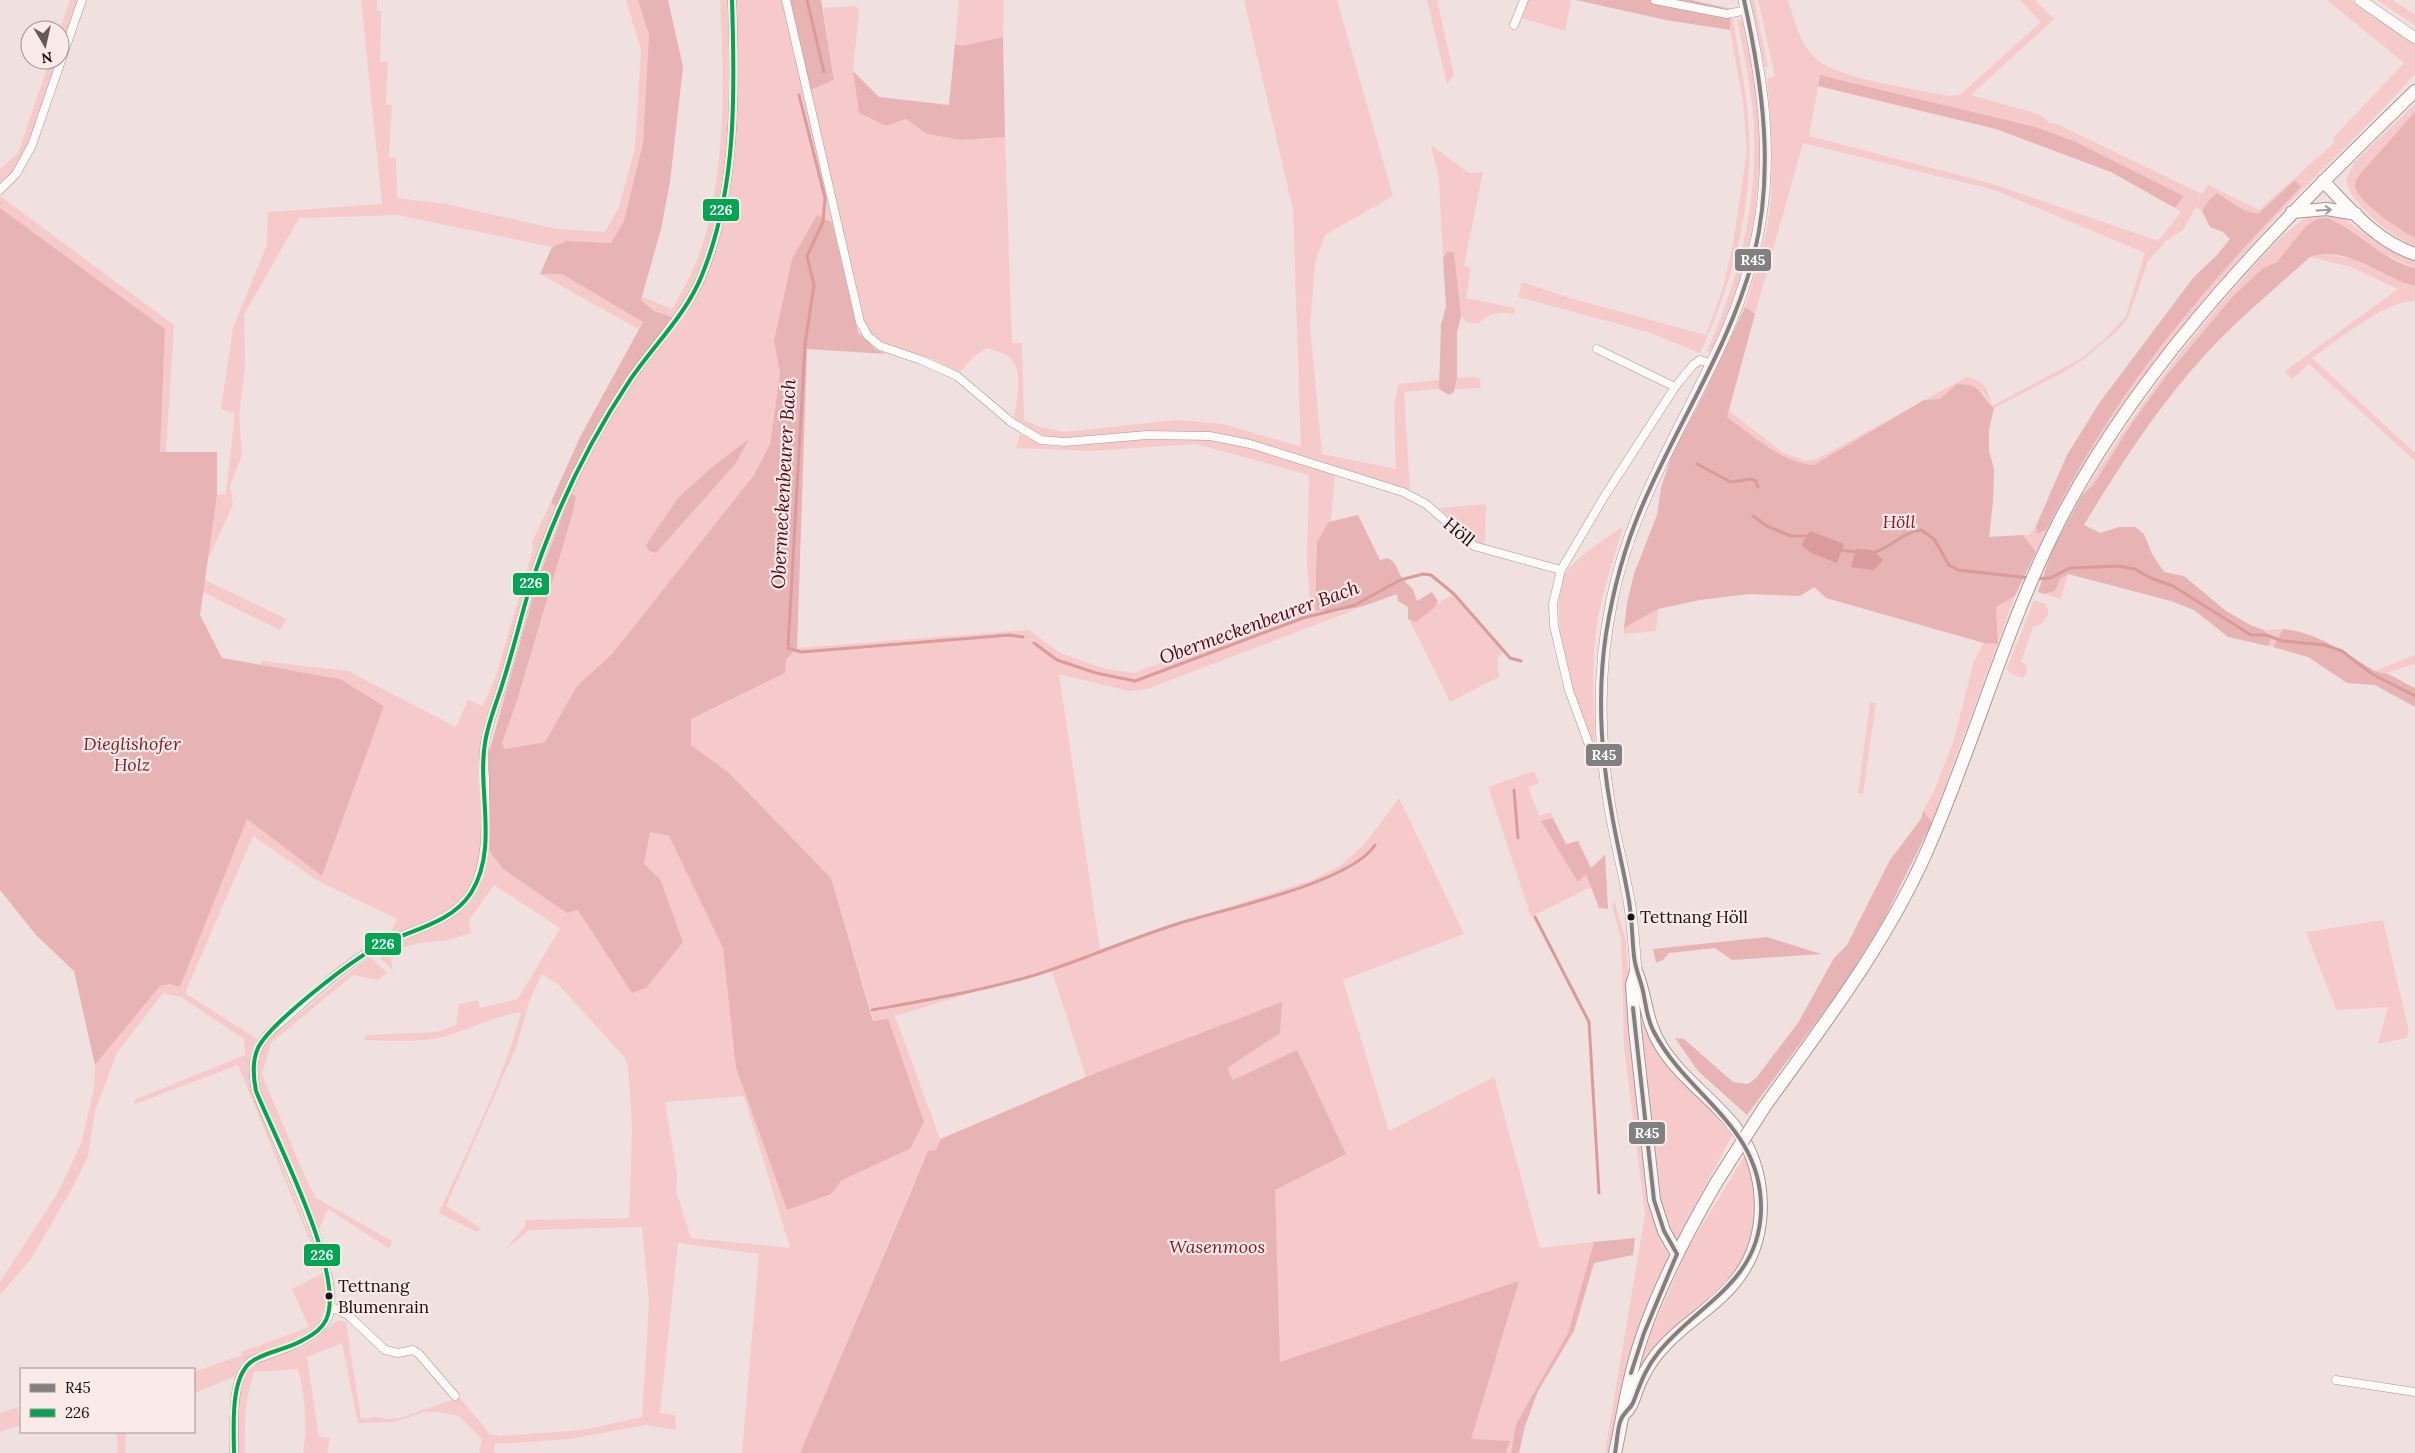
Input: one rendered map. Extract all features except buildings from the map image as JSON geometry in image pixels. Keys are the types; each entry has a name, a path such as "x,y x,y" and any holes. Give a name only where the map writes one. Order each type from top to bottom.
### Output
{"main road":[{"path":"2360,0 2415,38"},
{"path":"1623,1415 1631,1408 1641,1380 1664,1345 1718,1299 1739,1276 1756,1243 1761,1207 1755,1168 1744,1141 1734,1126 1680,1071 1660,1045 1650,1025 1641,983 1636,971 1630,906 1609,801 1604,756 1602,679 1606,635 1619,569 1638,515 1731,322 1750,272 1759,234 1766,182 1766,125 1764,98 1746,5"},
{"path":"1615,1453 1632,1369 1644,1333 1678,1254 1716,1183 1765,1106 1869,960 1905,897 1949,798 2017,613 2039,563 2079,486 2107,439 2138,395 2231,277 2292,212 2415,91"},
{"path":"2323,181 2383,238 2415,254"},
{"path":"2292,212 2326,209 2356,214"},
{"path":"1636,971 1632,984 1634,1029 1654,1200 1664,1231 1678,1254"}],"street":[{"path":"0,190 16,174 32,145 82,0"},
{"path":"234,1453 236,1391 245,1367 253,1360 310,1336 327,1320 332,1306 330,1282 318,1242 258,1098 253,1078 253,1059 264,1037 352,964 388,941 443,917 457,908 472,890 481,861 486,826 485,741 534,578 561,508 580,466 631,379 689,301 701,278 712,246 726,182 732,122 734,65 732,0"},
{"name":"Höll","path":"786,0 860,322 863,330 875,343 957,376 1011,422 1040,440 1065,442 1147,435 1210,436 1250,444 1363,479 1416,498 1434,511 1454,531 1483,550 1562,570"},
{"path":"1514,25 1524,0"},
{"path":"1655,0 1727,14 1746,5"},
{"path":"1597,349 1675,387"},
{"path":"1604,756 1594,756 1592,753 1578,717 1559,652 1554,626 1553,604 1562,570 1604,497 1675,387 1693,365 1700,360 1712,364"},
{"path":"332,1306 348,1315 385,1350 398,1353 413,1350 419,1354 455,1396"},
{"path":"2336,1380 2414,1393"}],"green space":[{"path":"70,0 79,0 70,27 70,20 63,20"},
{"path":"361,0 377,0 377,11 381,11 380,62 388,62 386,104 392,105 389,158 396,158 397,198 446,204 557,229 605,232 619,207 635,148 641,50 626,0 638,0 649,35 643,143 624,221 611,243 567,241 552,247 397,215 299,218 244,315 245,368 239,415 242,455 230,486 233,505 208,559 217,495 226,494 235,414 221,409 233,328 267,245 268,212 382,204"},
{"path":"638,0 668,0 683,67 670,182 661,229 641,300 654,311 674,318 640,364 557,508 551,502 580,437 643,322 562,274 540,274 552,247 567,241 611,243 624,221 643,143 649,35"},
{"path":"720,0 729,0 731,40 730,123 726,165 719,206 709,246 694,283 674,318 654,311 641,300 642,297 672,309 691,274 705,236 717,178 722,119 723,89"},
{"path":"735,0 783,0 832,222 817,216 774,341 780,373 770,444 754,475 612,654 577,686 545,742 505,749 502,743 517,701 573,512 576,497 571,493 613,413 643,368 690,308 710,264 721,228 729,191 734,152 738,75"},
{"path":"790,0 821,0 834,80 810,90"},
{"path":"959,0 1004,0 1003,37 962,46 955,44"},
{"path":"1244,0 1337,0 1393,196 1325,235 1315,263 1310,326 1322,454 1396,469 1394,405 1399,384 1439,380 1439,389 1404,392 1410,491 1301,456 1217,433 1156,431 1067,439 1048,437 1037,433 1014,419 1018,395 1018,378 1014,363 1009,357 987,348 973,357 960,373 928,358 883,344 869,331 862,320 810,90 834,79 823,8 856,6 859,12 853,71 859,113 886,126 906,119 927,134 961,140 1005,137 1012,343 1022,343 1024,420 1040,427 1064,432 1177,420 1223,424 1301,447 1293,209"},
{"path":"1427,0 1437,0 1454,75 1447,84"},
{"path":"1524,0 1571,0 1565,31 1518,17"},
{"path":"1576,0 1691,0 1731,9 1730,30 1666,20"},
{"path":"1750,0 1754,0 1768,67 1765,67"},
{"path":"1758,0 1788,0 1804,44 1813,56 1824,64 1857,77 1949,96 1960,95 2041,22 2020,0 2035,0 2054,19 1971,95 2041,115 2049,123 2057,124 2202,194 2208,185 2259,210 2335,142 2333,138 2404,63 2327,0 2351,0 2415,44 2415,74 2295,197 2238,260 2181,328 2103,437 2036,552 2023,535 2029,535 2036,526 2037,534 2046,530 2091,448 2143,370 2219,276 2301,187 2295,180 2258,214 2237,208 2227,199 2209,200 2202,211 2196,207 2183,230 2166,241 2148,261 2128,318 2118,330 2084,359 2060,374 1994,408 1992,406 2082,358 2106,338 2126,316 2145,253 1995,190 1803,143 1755,314 1745,307 1761,252 1770,209 1772,151 1767,79 1775,76","holes":["1820,75 2035,127 2074,141 2184,196 2175,208 2181,212 2158,241 1993,184 1809,136"]},
{"path":"2377,0 2393,0 2415,15 2415,25"},
{"path":"1731,18 1733,19 1745,89 1748,118 1748,189 1744,217 1731,273 1700,353 1648,332 1518,297 1522,282 1570,298 1706,335 1723,288 1733,244 1747,151 1743,101 1730,30"},
{"path":"1737,19 1743,21 1756,93 1759,148 1756,203 1752,231 1739,285 1720,334 1714,345 1706,353 1729,296 1738,266 1750,206 1753,175 1753,113"},
{"path":"1003,37 1005,137 961,140 927,134 906,119 886,126 859,113 853,71 879,97 949,105 955,44 962,46"},
{"path":"47,70 55,70 29,143 11,173 0,186 0,169 18,153"},
{"path":"1820,75 2035,127 2074,141 2184,196 2175,208 2111,172 1996,129 1818,86"},
{"path":"2415,104 2415,247 2395,236 2373,219 2355,199 2346,179 2354,163"},
{"path":"2415,112 2415,238 2371,207 2363,200 2355,186 2356,180 2362,172"},
{"path":"1431,145 1469,173 1483,172 1464,265 1471,269 1466,298 1515,308 1514,314 1495,314 1486,317 1478,324 1466,322 1461,316 1454,253 1447,253 1443,259 1439,179"},
{"path":"2295,180 2301,187 2219,276 2143,370 2091,448 2046,530 2037,534 2036,526 2067,455 2100,402 2193,278 2216,256 2230,239 2223,232 2210,227 2202,211 2209,200 2217,193 2241,208 2258,214"},
{"path":"0,196 174,325 166,452 160,452 165,329 0,208"},
{"name":"Dieglishofer Holz","path":"0,208 165,329 160,452 217,452 217,495 200,615 222,658 340,679 384,706 322,876 247,819 180,987 170,984 160,986 95,1065 74,971 36,935 0,890"},
{"path":"2337,214 2383,247 2415,261 2415,268 2381,253 2361,239 2306,226 2286,253 2277,262 2263,268 2234,295 2198,338 2132,423 2094,484 2083,494 2120,436 2180,354 2260,259 2301,221 2310,216"},
{"path":"817,215 832,222 858,332 875,349 886,354 807,349 797,648 786,660 785,673 691,719 691,745 728,772 831,878 873,1021 888,1019 924,1122 910,1149 842,1180 831,1194 787,1210 736,1068 723,948 669,836 650,832 644,864 660,879 683,942 646,988 632,993 578,910 567,913 503,869 488,849 489,752 538,579 571,493 576,497 573,512 517,701 502,743 505,749 545,742 577,686 612,654 754,475 770,444 780,373 774,341 792,259"},
{"path":"2327,218 2349,230 2380,252 2415,268 2415,286 2350,258 2323,254 2310,257 2231,328 2182,382 2130,452 2084,525 2100,533 2119,527 2135,527 2144,534 2152,554 2164,572 2184,576 2226,611 2250,625 2264,630 2271,640 2268,646 2228,637 2194,610 2171,601 2068,574 2060,579 2055,591 2044,594 2038,592 2052,550 2083,494 2094,484 2132,423 2167,375 2234,295 2263,268 2277,262 2306,226 2317,219"},
{"path":"1447,252 1454,252 1461,316 1457,333 1457,378 1454,392 1449,395 1439,389 1441,325 1446,306 1443,259"},
{"path":"2321,253 2352,259 2390,277 2415,286 2415,301 2403,302 2376,314 2312,358 2415,453 2415,461 2309,364 2292,379 2285,371 2398,289 2351,267 2310,257"},
{"path":"540,274 562,274 643,322 638,329"},
{"name":"Höll","path":"1745,307 1755,314 1727,417 1768,447 1790,459 1814,465 1924,400 1940,399 1957,384 1976,388 1994,408 1989,430 1989,451 1994,469 1989,537 2023,535 2036,552 2015,596 1996,607 1998,644 1984,643 1826,598 1814,587 1800,596 1749,594 1700,600 1658,609 1624,628 1627,603 1634,574 1657,515 1661,488 1673,451 1701,400"},
{"path":"1475,377 1480,380 1481,388 1455,389 1457,378"},
{"path":"1967,377 1978,381 1985,387 1992,406 1983,392 1957,384 1940,399 1925,400"},
{"path":"1913,407 1814,465 1790,459 1768,447 1727,417 1728,410 1782,452 1805,461 1817,459"},
{"path":"1020,434 1042,445 1055,447 1128,439 1201,438 1252,448 1335,475 1331,521 1317,542 1315,610 1336,612 1357,609 1147,689 1129,691 1059,674 1100,949 1312,880 1340,866 1364,845 1399,798 1464,934 1343,980 1389,1131 1494,1077 1540,1248 1594,1242 1568,1333 1516,1424 1511,1453 1506,1453 1510,1441 1469,1453 808,1453 927,1151 800,1453 742,1453 759,1254 678,1243 660,1413 675,1415 676,1430 645,1425 570,1439 495,1444 494,1453 479,1453 482,1439 459,1416 424,1412 394,1422 358,1423 342,1343 307,1357 319,1437 330,1438 327,1453 303,1453 305,1411 298,1369 254,1372 246,1412 245,1453 238,1453 240,1394 248,1372 255,1365 266,1359 305,1346 339,1320 346,1322 361,1419 376,1417 387,1419 401,1418 459,1397 490,1434 500,1436 583,1430 642,1417 649,1302 642,1227 529,1230 505,1250 525,1226 526,1220 629,1218 632,1130 628,1067 625,1058 559,985 542,974 530,999 517,1045 446,1206 481,1228 477,1232 439,1213 495,1089 521,1012 433,1039 414,1041 364,1040 366,1035 437,1032 456,1025 459,1004 478,1000 480,1008 518,999 560,928 494,885 469,920 471,933 403,948 390,956 393,970 380,958 383,949 434,927 459,913 469,904 481,883 488,849 503,869 567,913 660,879 644,864 650,832 669,836 723,948 736,1068 787,1210 831,1194 842,1180 910,1149 888,1019 874,1021 831,878 728,772 691,745 691,719 785,673 786,660 797,648 1029,630 1060,653 1105,669 1134,673 1310,607 1307,561 1309,475 1196,444 1091,451 1016,448","holes":["1051,968 1086,1077 940,1139 895,1016","744,1096 790,1248 691,1238 676,1191 677,1174 665,1102"]},
{"path":"749,439 736,463 656,553 649,551 646,545 678,498 711,468"},
{"path":"551,502 557,508 523,595 484,730 481,750 480,849 476,868 469,886 459,901 437,916 390,935 397,919 320,882 253,836 185,993 257,1039 250,1057 249,1071 252,1092 322,1265 327,1291 325,1310 318,1324 293,1340 242,1362 234,1377 195,1393 195,1372 242,1355 241,1352 309,1327 292,1289 323,1273 238,1065 135,1104 134,1100 245,1055 244,1039 181,997 163,993 117,1053 95,1111 88,1156 74,1185 31,1259 0,1295 0,1282 57,1194 81,1144 94,1089 95,1065 160,986 170,984 180,987 247,818 322,876 384,706 340,679 260,665 262,661 348,671 456,727 468,700 483,706 496,676 533,549 532,542"},
{"path":"1486,504 1485,547 1478,545 1466,536 1440,508"},
{"path":"1358,515 1380,560 1388,558 1394,562 1402,578 1412,589 1417,601 1432,592 1438,601 1435,607 1416,622 1408,619 1408,607 1398,601 1397,594 1348,610 1315,610 1317,542 1329,522"},
{"path":"1623,527 1605,587 1595,639 1593,669 1595,744 1579,709 1565,659 1559,608 1560,587 1566,572 1577,560"},
{"path":"2068,574 2061,599 2044,594 2055,591 2060,579"},
{"path":"205,580 286,619 280,630 203,592"},
{"path":"1453,594 1503,652 1497,659 1499,677 1450,702 1410,621"},
{"path":"2015,596 1998,643 1996,607"},
{"path":"2034,600 2045,604 2049,611 2043,622 2033,627 2021,661 2026,665 2027,673 2022,678 2008,672 2007,668"},
{"path":"1658,609 1656,631 1624,634 1624,628"},
{"path":"2283,629 2273,647 2268,646 2271,640 2264,630"},
{"path":"2283,629 2307,634 2319,639 2373,670 2388,674 2415,688 2415,707 2375,685 2347,683 2308,657 2273,647"},
{"path":"1984,643 1997,644 1932,822 1923,811 1934,791 1954,740 1974,661"},
{"path":"2415,655 2415,664 2386,673 2375,671"},
{"path":"1870,702 1876,703 1863,794 1858,793"},
{"path":"1534,771 1539,783 1528,787 1539,816 1551,812 1553,818 1542,822 1578,881 1586,873 1591,887 1531,917 1488,787"},
{"path":"1923,811 1932,822 1883,921 1843,986 1747,1115 1698,1071 1675,1038 1684,1039 1733,1082 1748,1084 1756,1078 1798,1023 1834,958 1847,945 1890,860 1921,819"},
{"path":"1553,818 1566,844 1578,841 1591,868 1605,855 1608,909 1599,908 1586,874 1578,882 1541,821"},
{"path":"1614,900 1626,941 1632,1050 1668,1256 1628,1362 1609,1453 1605,1453 1645,1215 1624,1047 1621,938 1612,905"},
{"path":"2383,920 2409,1032 2406,1038 2378,1044 2388,1007 2336,1010 2306,932"},
{"path":"1767,937 1821,954 1732,960 1715,948 1669,953 1663,960 1656,963 1653,949"},
{"path":"370,957 387,973 378,980 353,975 271,1043 262,1074 302,1170 316,1198 392,1241 390,1249 328,1209 319,1229 278,1140 260,1089 256,1069 258,1054 266,1041"},
{"name":"Wasenmoos","path":"1282,1002 1280,1033 1227,1068 1233,1080 1297,1050 1346,1154 1275,1190 1280,1362 1519,1281 1471,1439 1510,1441 1506,1453 800,1453 928,1151 936,1150 941,1139 1086,1077"},
{"path":"1639,1022 1643,1022 1659,1056 1733,1134 1675,1243 1660,1209"},
{"path":"1745,1155 1752,1174 1756,1206 1749,1245 1732,1278 1641,1372 1638,1371 1652,1331 1687,1250"},
{"path":"1635,1238 1633,1255 1594,1263 1574,1331 1538,1391 1525,1426 1519,1453 1511,1453 1516,1424 1568,1333 1594,1242"},
{"path":"18,1407 20,1425 0,1432 0,1413"},
{"path":"117,1433 126,1433 125,1453 117,1453"}],"shaded area":[{"path":"1810,531 1844,544 1837,563 1811,553 1801,545"},
{"path":"1856,549 1872,550 1883,560 1873,570 1851,567"}],"waterway":[{"name":"Obermeckenbeurer Bach","path":"807,0 824,72"},
{"name":"Obermeckenbeurer Bach","path":"799,95 825,198 823,222 807,256 814,285 805,344 788,648 801,652 1010,635 1023,637"},
{"name":"Obermeckenbeurer Bach","path":"1697,464 1731,482 1752,479 1756,481 1758,487"},
{"name":"Obermeckenbeurer Bach","path":"1753,516 1767,526 1791,536 1809,536"},
{"name":"Obermeckenbeurer Bach","path":"1872,553 1885,548 1914,531 1921,530 1934,539 1949,565 1958,570 2030,578"},
{"name":"Obermeckenbeurer Bach","path":"1840,550 1856,552"},
{"name":"Obermeckenbeurer Bach","path":"2036,579 2050,578 2070,568 2118,566 2135,569 2151,578 2173,586 2251,635 2266,635 2282,641 2325,645 2342,651 2372,674 2415,696"},
{"name":"Obermeckenbeurer Bach","path":"1034,643 1057,660 1096,673 1135,681 1303,618 1355,605 1400,580 1423,574 1431,575 1454,594 1510,658 1521,661"},
{"path":"1514,790 1518,838"},
{"path":"872,1010 934,999 1035,975 1159,930 1314,883 1361,859 1375,845"},
{"path":"1535,917 1589,1022 1599,1193"}],"transit line":[{"name":"226","path":"234,1453 235,1403 240,1377 246,1367 254,1360 297,1343 316,1332 326,1320 330,1299 327,1272 306,1207 256,1091 254,1080 256,1053 278,1023 332,977 379,946 429,925 452,912 463,904 479,876 486,838 483,780 486,735 501,690 527,597 547,540 584,457 630,380 679,317 702,275 713,242 722,209 731,140 734,70 732,0"},
{"name":"R45","path":"1615,1453 1621,1419 1633,1403 1650,1365 1674,1336 1738,1275 1750,1257 1758,1236 1761,1211 1758,1182 1750,1156 1737,1134 1721,1114 1668,1055 1649,1021 1636,968 1629,901 1608,793 1601,725 1603,657 1609,617 1620,568 1643,504 1731,322 1753,259 1760,227 1764,194 1764,130 1757,65 1744,0"},
{"name":"R45","path":"1633,1008 1654,1200 1664,1231 1677,1254"},
{"name":"R45","path":"1631,1373 1644,1333 1677,1254"}],"place":[{"name":"Tettnang Höll","path":"1631,917"},
{"name":"Tettnang Blumenrain","path":"329,1296"}]}
